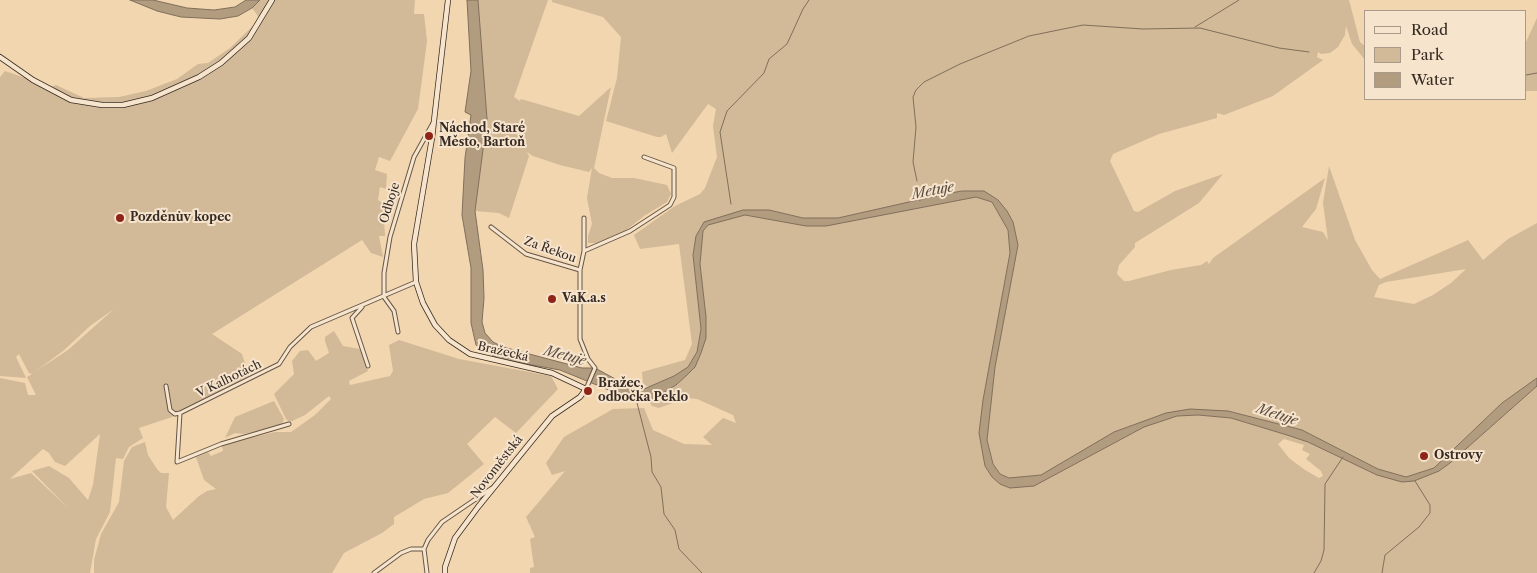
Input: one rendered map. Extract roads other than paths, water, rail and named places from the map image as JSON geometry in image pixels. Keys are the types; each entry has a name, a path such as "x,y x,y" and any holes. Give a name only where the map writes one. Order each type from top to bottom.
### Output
{"street":[{"path":"0,58 33,80 71,100 102,105 123,105 152,98 199,77 237,51 250,38 272,0"},
{"name":"Odboje","path":"432,138 448,0"},
{"name":"Odboje","path":"384,297 384,273 390,237 414,157 435,120"},
{"name":"Bražecká","path":"432,138 414,244 416,282 423,303 435,325 450,340 470,354 552,373 587,387"},
{"path":"584,251 630,231 670,205 675,188 674,168 644,157"},
{"path":"584,218 584,251 580,270 580,338 588,359 595,368 587,387"},
{"name":"Za Řekou","path":"491,227 526,254 580,270"},
{"name":"V Kalhotách","path":"180,413 279,364 290,347 311,327 416,282"},
{"path":"384,297 394,311 398,332"},
{"path":"362,306 352,318 368,366"},
{"path":"166,386 170,410 175,414 180,413 177,462 221,444 289,424"},
{"name":"Novoměstská","path":"445,573 445,567 455,538 552,416 580,397 587,387"},
{"path":"427,573 424,549 442,522 474,498 497,485"},
{"path":"374,573 401,553 411,549 424,549"}],"water":[{"path":"130,0 153,0 187,8 214,10 235,7 246,0 260,0 252,8 238,16 220,19 181,17 157,11"},
{"path":"467,0 478,0 487,119 475,211 483,270 484,298 482,322 485,333 493,342 503,347 582,368 595,368 630,387 644,389 674,376 688,367 697,352 701,329 693,255 696,236 704,222 743,210 769,210 803,218 838,218 940,195 962,191 984,191 998,200 1007,211 1013,222 1018,245 995,367 987,440 993,464 1000,474 1009,478 1041,475 1114,432 1166,413 1190,409 1228,411 1302,430 1378,469 1406,477 1434,468 1502,403 1537,378 1537,386 1450,463 1439,471 1414,481 1402,482 1377,475 1308,442 1287,435 1231,418 1198,415 1177,416 1144,427 1034,486 1010,488 1000,484 992,477 985,466 979,433 983,400 1010,253 1008,230 992,202 976,197 826,226 806,226 745,215 708,225 703,231 700,264 706,317 706,338 701,353 695,367 687,375 676,385 649,401 626,397 560,370 499,359 476,345 471,323 471,268 462,215 465,158 471,115 465,112 471,71"}],"waterway":[{"path":"731,204 720,132 727,111 764,73 769,59 787,44 809,0"},
{"path":"1195,27 1239,0"},
{"name":"Metuje","path":"917,181 913,162 916,127 913,97 916,90 924,82 960,64 1029,36 1083,25 1143,29 1200,28 1279,48 1309,52"},
{"path":"1527,75 1537,73"},
{"name":"Metuje","path":"918,189 920,201"},
{"path":"636,399 651,457 652,472 661,487 664,514 675,530 679,549 702,573"},
{"path":"1314,573 1321,561 1324,550 1325,484 1343,457"},
{"path":"1382,573 1385,555 1419,527 1430,513 1430,505 1415,481"}],"place":[{"name":"Náchod, Staré Město, Bartoň","path":"429,136"},
{"name":"Pozděnův kopec","path":"120,218"},
{"name":"VaK.a.s","path":"552,299"},
{"name":"Bražec, odbočka Peklo","path":"588,391"},
{"name":"Ostrovy","path":"1424,456"}]}
